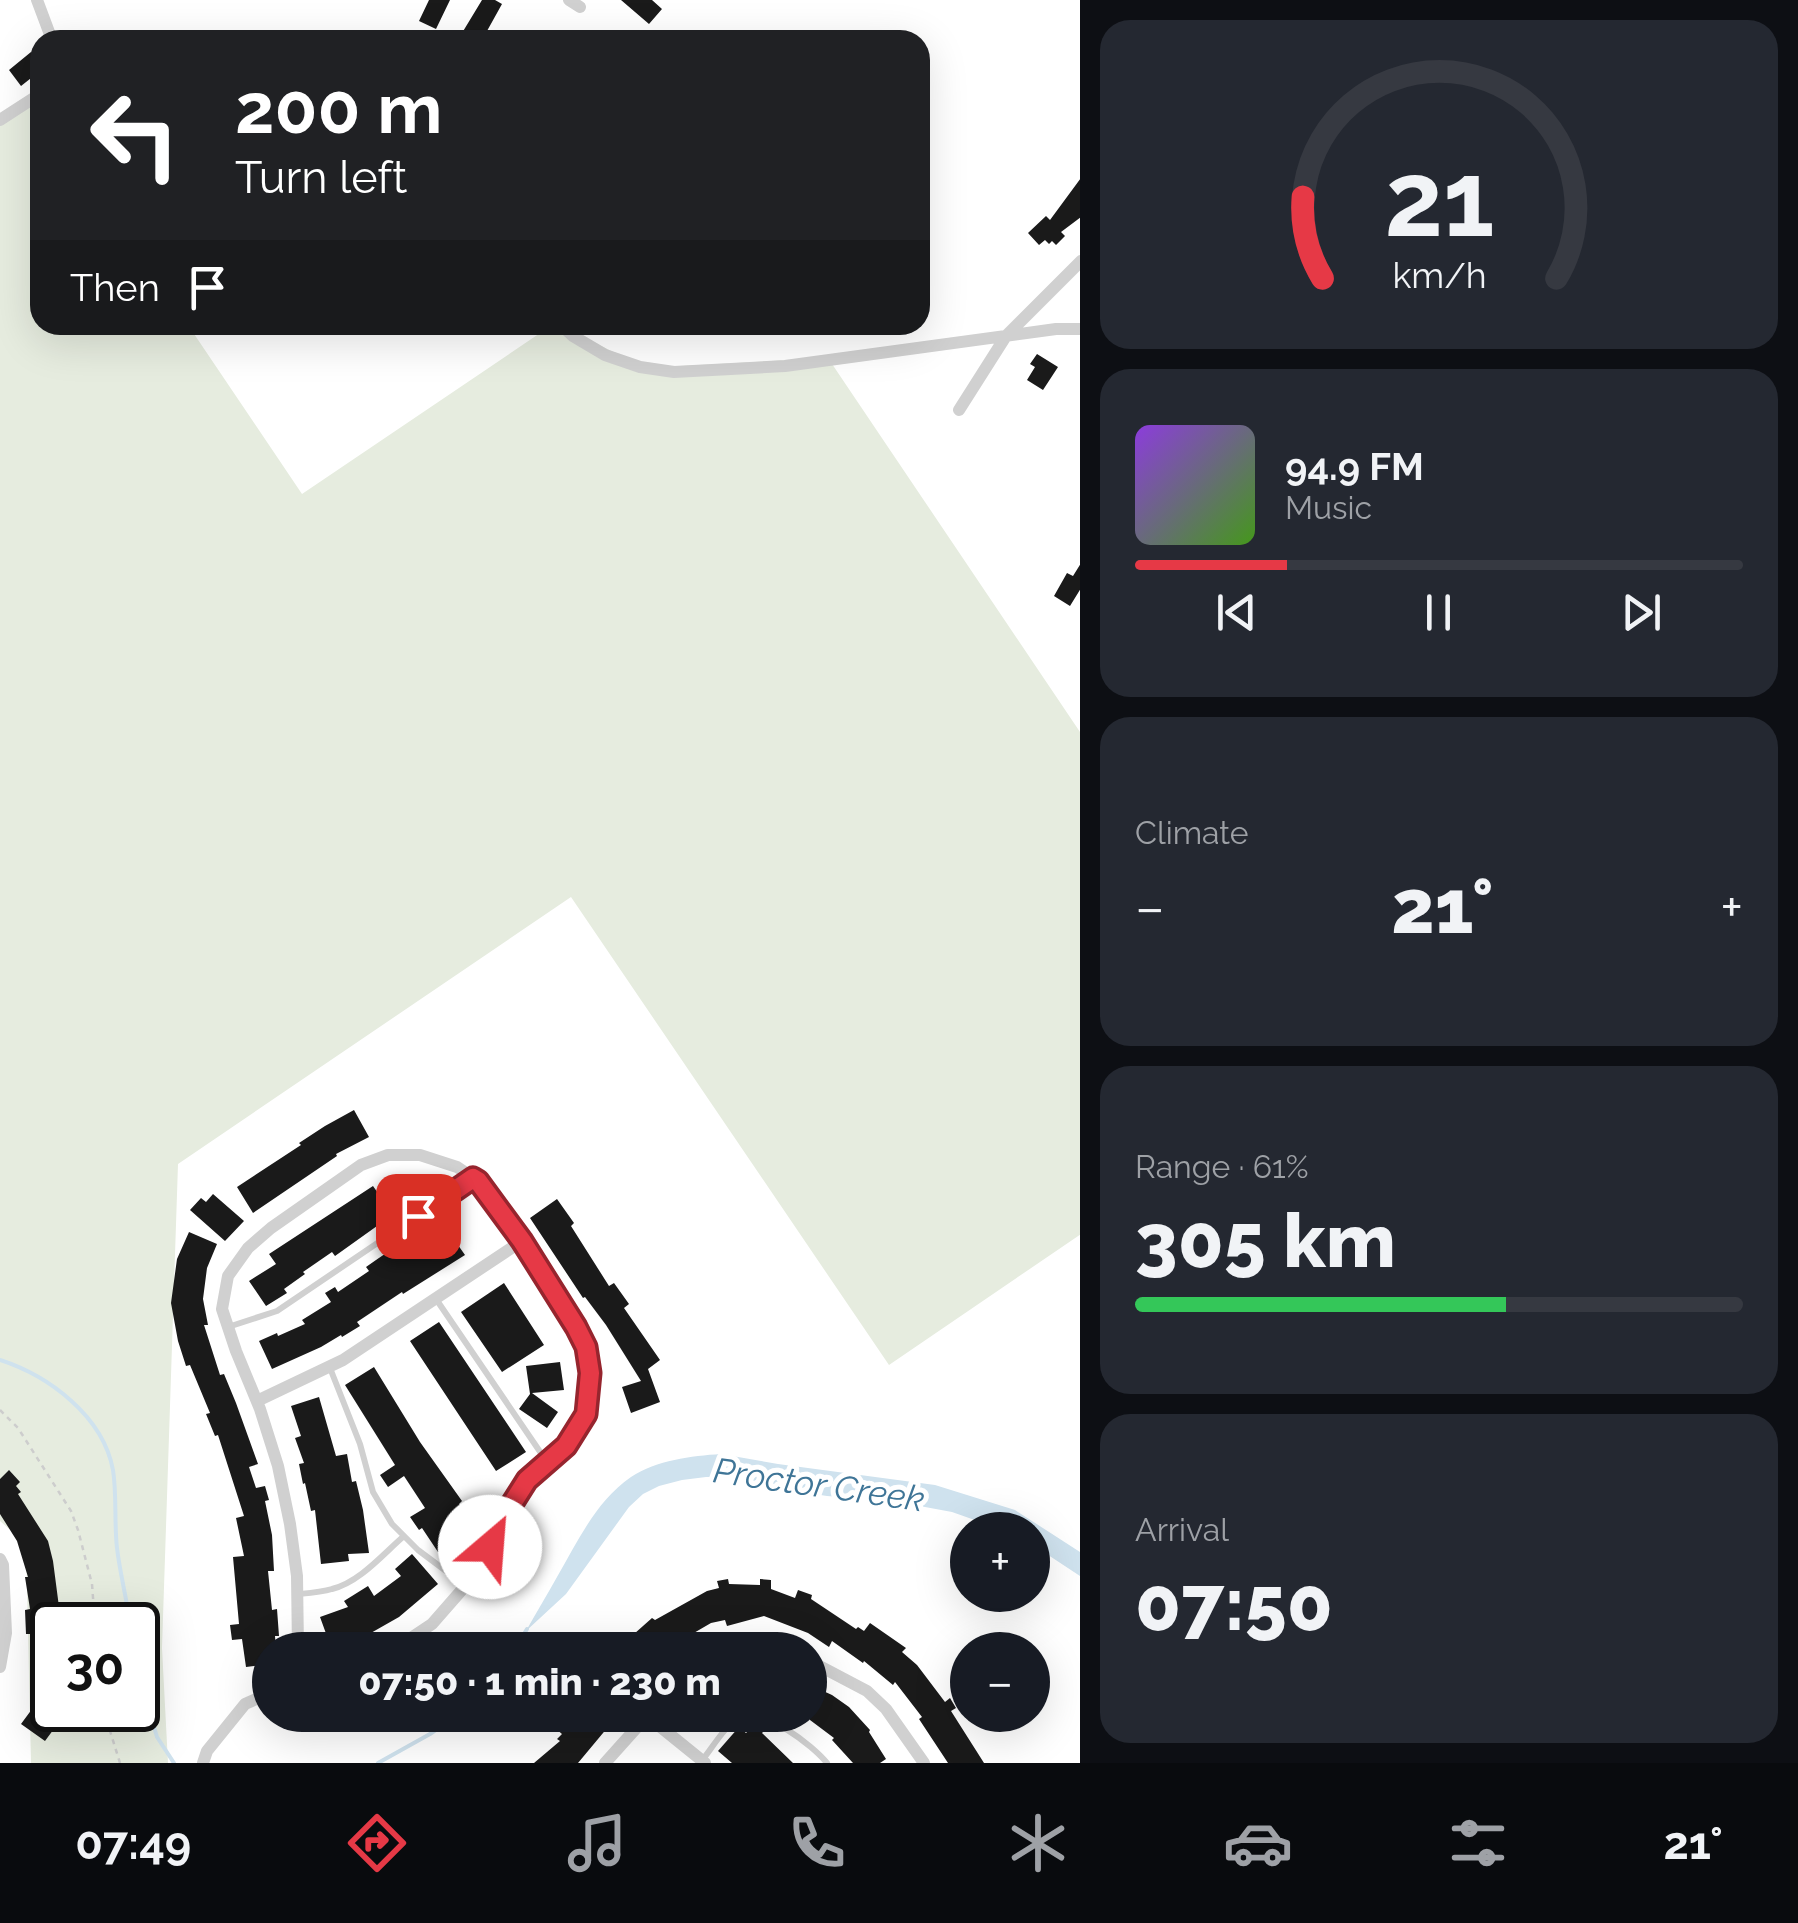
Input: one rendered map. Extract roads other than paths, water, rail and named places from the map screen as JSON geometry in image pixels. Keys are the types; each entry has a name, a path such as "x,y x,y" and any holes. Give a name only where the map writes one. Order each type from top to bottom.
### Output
{"street":[{"path":"37,0 48,30"},
{"path":"0,120 30,100"},
{"path":"959,410 1006,336 1080,261"},
{"path":"572,335 605,354 640,367 674,372 785,366 1080,328"},
{"path":"298,1632 290,1524 278,1466 222,1309 228,1276 248,1248 271,1228 361,1165 388,1155 420,1155 457,1167 478,1181 522,1241 576,1327 586,1347 590,1373 586,1414 566,1446 527,1480 498,1526 481,1568 422,1632"},
{"path":"256,1400 343,1360 522,1241"},
{"path":"0,1558 6,1633 0,1667"},
{"path":"827,1670 867,1690 924,1763"},
{"path":"204,1763 206,1751 245,1704 252,1701"},
{"path":"605,1763 633,1732"},
{"path":"666,1732 702,1762"}],"lane":[{"path":"228,1327 277,1311 473,1178"},
{"path":"436,1298 547,1462"},
{"path":"330,1366 360,1444 373,1492 392,1524 418,1550 466,1586"},
{"path":"297,1595 345,1584 404,1536"},
{"path":"702,1762 738,1718 753,1715 796,1734 827,1763"}],"water":[{"path":"721,1454 935,1485 1018,1512 952,1512 898,1502 827,1496 723,1477 682,1480 643,1494 629,1507 566,1594 526,1631 589,1522 608,1498 641,1471 686,1458"},
{"path":"1050,1533 1080,1552 1080,1576 1050,1556"}],"waterway":[{"name":"Proctor Creek","path":"0,1360 55,1388 98,1432 113,1470 117,1548 126,1602"},
{"name":"Proctor Creek","path":"156,1732 174,1763"},
{"name":"Proctor Creek","path":"378,1763 433,1732"}]}
